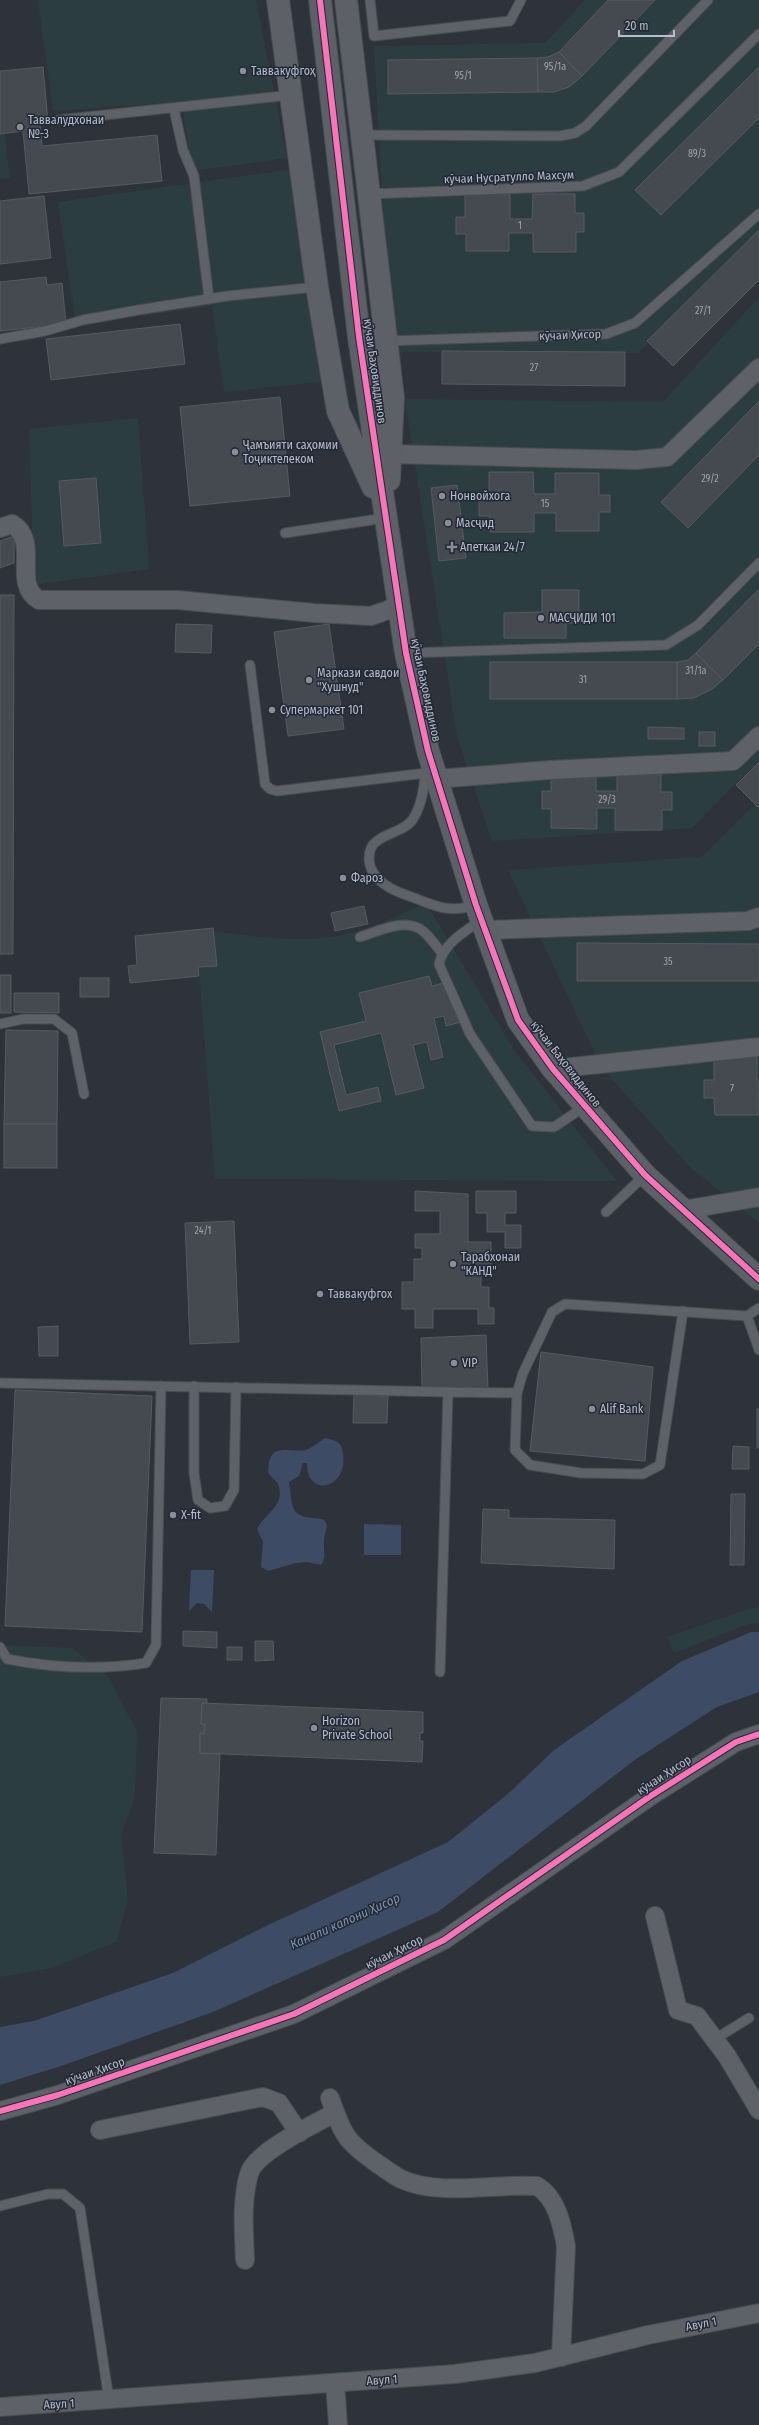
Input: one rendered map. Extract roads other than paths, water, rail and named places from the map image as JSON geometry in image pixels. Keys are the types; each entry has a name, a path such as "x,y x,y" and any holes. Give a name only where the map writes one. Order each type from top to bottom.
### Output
{"street":[{"path":"278,0 317,287 338,411 387,517"},
{"name":"кӯчаи Баҳовиддинов","path":"320,0 358,337 387,517 406,653 428,751 431,776 518,1020 553,1069 584,1108 645,1175 759,1279"},
{"path":"346,0 393,398 387,517"},
{"path":"390,454 636,460 667,457 759,368"},
{"path":"0,528 12,524 20,528 26,538 27,588 32,596 39,600 178,600 314,613 371,616 399,606"},
{"path":"431,776 733,761 759,736"},
{"path":"481,918 748,920 759,917"},
{"path":"553,1069 759,1047"},
{"path":"683,1210 759,1197"},
{"name":"кӯчаи Ҳисор","path":"0,2111 58,2095 294,2014 437,1943 649,1797 736,1742 759,1734"},
{"path":"655,1916 678,2010 697,2016 727,2056 759,2110"},
{"path":"100,2130 263,2097 279,2103 300,2133"},
{"path":"245,2260 244,2208 249,2173 273,2147 300,2133 332,2105 342,2132 351,2143 373,2161 408,2182 453,2188 537,2186 545,2192 553,2202 563,2231 566,2246 561,2357"},
{"name":"Авул 1","path":"0,2407 455,2374 535,2363 648,2335 759,2313"},
{"path":"335,2383 338,2425"}],"lane":[{"path":"370,0 374,36 510,21 521,0"},
{"path":"362,135 560,136 575,133 608,104 708,0"},
{"name":"кӯчаи Hусратулло Махсум","path":"369,194 583,186 619,172 759,34"},
{"path":"58,120 291,96"},
{"path":"174,109 183,150 194,176 209,299"},
{"name":"кӯчаи Ҳисор","path":"386,341 606,334 634,323 759,214"},
{"path":"0,339 45,331 106,316 209,299 317,287"},
{"path":"285,533 387,517"},
{"path":"406,653 666,645 698,625 759,563"},
{"path":"250,665 265,784 270,789 276,791 431,776 412,820 402,829 388,833 375,842 369,852 369,868 377,879 394,890 443,909 458,910 481,918"},
{"path":"481,918 442,952 439,964 470,1034 532,1126 554,1127 584,1108"},
{"path":"360,937 399,924 410,925 423,931 442,952"},
{"path":"0,1024 22,1019 54,1019 72,1033 84,1094"},
{"path":"606,1212 645,1175"},
{"path":"683,1312 660,1465 643,1474 581,1473 530,1465 515,1450 517,1393 523,1373 552,1312 566,1304 747,1316 759,1308"},
{"path":"747,1316 759,1350"},
{"path":"0,1383 517,1393"},
{"path":"0,1648 7,1659 41,1666 118,1668 146,1663 156,1644 161,1386"},
{"path":"194,1386 194,1473 198,1500 210,1508 225,1506 234,1490 236,1387"},
{"path":"440,1672 448,1392"},
{"path":"715,2039 749,2018"},
{"path":"0,2206 48,2194 63,2194 80,2208 110,2400"}],"water":[{"path":"325,1438 340,1444 343,1454 343,1466 339,1476 334,1482 326,1485 319,1485 313,1481 308,1474 307,1463 303,1463 299,1476 289,1482 293,1507 299,1515 323,1519 327,1524 324,1537 323,1562 321,1565 307,1562 296,1563 268,1571 261,1567 263,1542 257,1529 274,1509 279,1498 280,1492 278,1484 268,1472 269,1462 275,1452 280,1450 306,1450"},
{"path":"364,1524 401,1525 401,1555 364,1555"},
{"path":"191,1570 214,1570 212,1612 204,1604 197,1603 189,1611"},
{"name":"Канали калони Ҳисор","path":"751,1632 759,1632 759,1692 717,1707 636,1759 438,1912 213,2012 64,2065 0,2085 0,2027 34,2021 173,1973 268,1925 448,1842 509,1793 554,1750 682,1661"}],"place":[{"name":"Таввакуфгоҳ","path":"243,71"},
{"name":"Таввалудхонаи №-3","path":"20,127"},
{"name":"Ҷамъияти саҳомии Тоҷиктелеком","path":"235,452"},
{"name":"Нонвойхога","path":"442,496"},
{"name":"Масҷид","path":"448,523"},
{"name":"Апеткаи 24/7","path":"452,547"},
{"name":"МАСҶИДИ 101","path":"541,618"},
{"name":"Маркази савдои \"Хушнуд\"","path":"309,680"},
{"name":"Супермаркет 101","path":"272,710"},
{"name":"Фароз","path":"343,878"},
{"name":"Тарабхонаи \"КАНД\"","path":"453,1264"},
{"name":"Таввакуфгох","path":"320,1294"},
{"name":"VIP","path":"454,1363"},
{"name":"Alif Bank","path":"592,1409"},
{"name":"X-fit","path":"173,1515"},
{"name":"Horizon Private School","path":"314,1728"}]}
